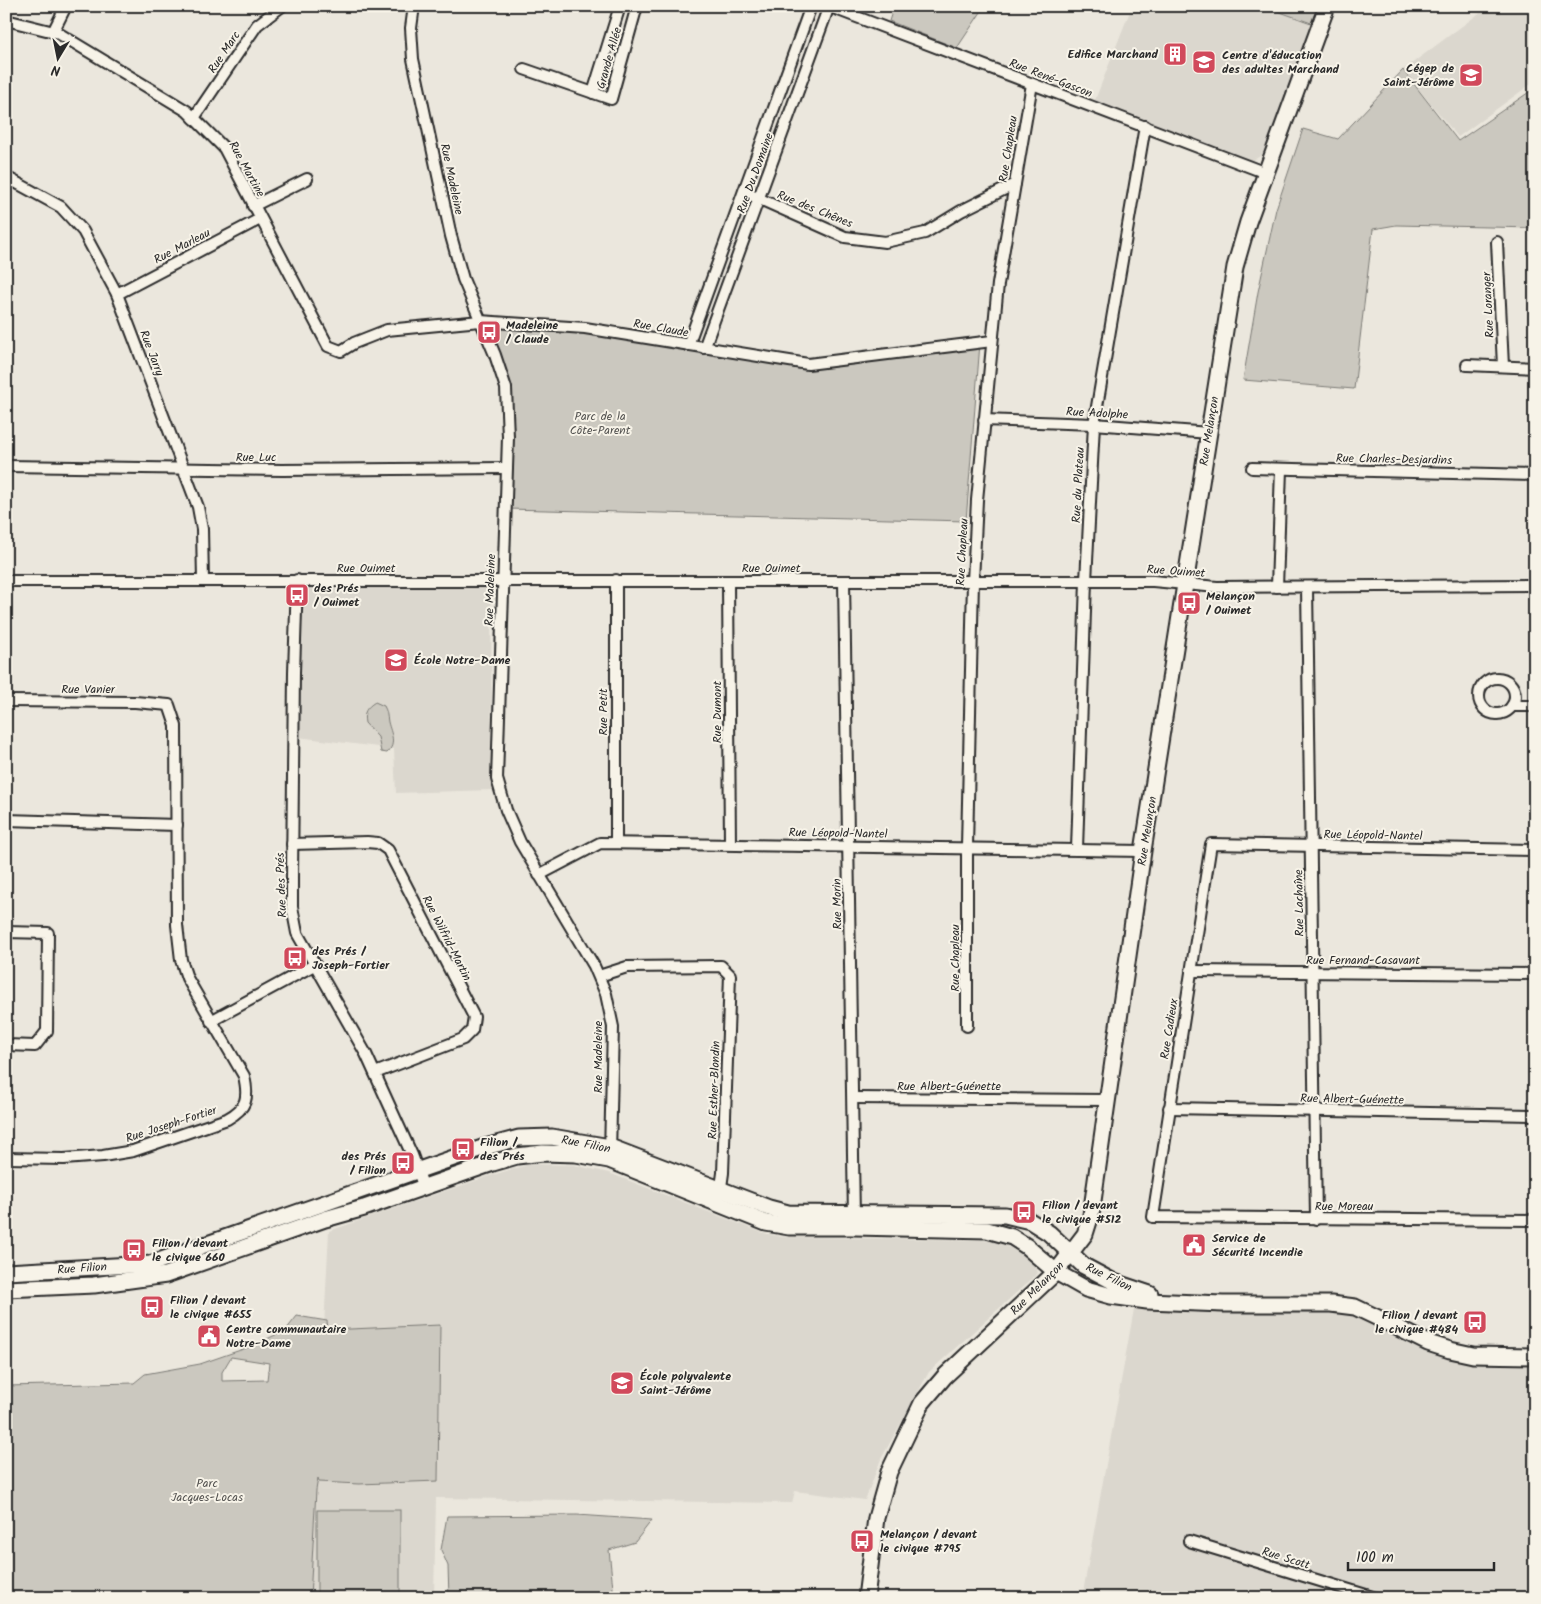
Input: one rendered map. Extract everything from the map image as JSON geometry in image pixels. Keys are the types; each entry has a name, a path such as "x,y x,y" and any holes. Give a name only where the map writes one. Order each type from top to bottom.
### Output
{"street":[{"path":"53,32 66,6"},
{"name":"Rue Marc","path":"194,118 258,25 282,6"},
{"name":"Grande Allée","path":"593,92 620,6"},
{"name":"Grande Allée","path":"524,69 611,98 638,6"},
{"name":"Rue Du Domaine","path":"688,345 812,6"},
{"name":"Rue Du Domaine","path":"704,348 829,6"},
{"name":"Rue René-Gascon","path":"829,6 1266,173"},
{"name":"Rue Melançon","path":"866,1598 876,1518 889,1472 922,1403 944,1376 1056,1272 1085,1234 1090,1215 1143,851 1235,266 1248,222 1327,6"},
{"name":"Rue Madeleine","path":"410,7 413,59 451,236 463,280 495,355 506,388 506,468 497,779 506,810 520,842 594,966 606,994 613,1027 609,1154"},
{"name":"Rue Martine","path":"6,20 58,34 187,111 224,148 328,346"},
{"name":"Rue Chapleau","path":"967,1026 967,847 972,581 984,420 998,284 1032,84"},
{"name":"Rue du Plateau","path":"1077,849 1086,581 1094,424 1145,126"},
{"name":"Rue Jarry","path":"6,177 61,207 83,231 117,294 198,507 202,529 202,581"},
{"path":"253,206 307,178"},
{"name":"Rue des Chênes","path":"744,192 845,237 885,242 925,233 961,211 1015,184"},
{"name":"Rue Marleau","path":"117,294 260,219"},
{"name":"Rue Loranger","path":"1497,242 1503,366"},
{"name":"Rue Claude","path":"328,346 341,350 387,330 480,321 585,328 808,364 992,341"},
{"path":"1467,365 1535,368"},
{"name":"Rue Adolphe","path":"984,420 1094,424 1209,433"},
{"name":"Rue Luc","path":"6,466 182,469 506,468"},
{"name":"Rue Charles-Desjardins","path":"1252,468 1535,475"},
{"path":"1277,587 1281,469"},
{"name":"Rue des Prés","path":"297,580 292,844 292,907 297,933 366,1054 418,1170 424,1188"},
{"name":"Rue Petit","path":"616,580 616,843"},
{"name":"Rue Dumont","path":"728,580 730,844"},
{"name":"Rue Ouimet","path":"6,581 1153,581 1217,587 1535,585"},
{"name":"Rue Morin","path":"844,581 854,1220"},
{"name":"Rue Lachaîne","path":"1307,586 1316,1218"},
{"name":"Rue Vanier","path":"6,701 135,702 168,705"},
{"name":"Rue Joseph-Fortier","path":"6,1158 64,1159 104,1156 133,1151 227,1119 245,1104 247,1092 244,1076 187,978 181,960 177,926 176,726 168,705"},
{"path":"1512,706 1535,706"},
{"path":"6,820 177,825"},
{"name":"Rue Wilfrid-Martin","path":"292,844 367,842 378,843 388,850 474,1017 472,1030 463,1039 375,1073"},
{"name":"Rue Léopold-Nantel","path":"539,874 600,843 1143,851"},
{"name":"Rue Léopold-Nantel","path":"1211,844 1535,850"},
{"name":"Rue Cadieux","path":"1153,1218 1211,844"},
{"path":"6,932 48,933 47,1031 35,1046 6,1045"},
{"path":"211,1021 314,965"},
{"name":"Rue Esther-Blondin","path":"598,976 627,967 721,966 730,975 723,1173 718,1205"},
{"name":"Rue Fernand-Casavant","path":"1190,971 1535,974"},
{"name":"Rue Albert-Guénette","path":"853,1098 1106,1100"},
{"name":"Rue Albert-Guénette","path":"1169,1108 1535,1115"},
{"name":"Rue Filion","path":"6,1289 94,1285 151,1271 418,1170 482,1148 516,1139 552,1137 720,1189 769,1208 854,1220 988,1230 1012,1237 1026,1246 1056,1272 1086,1289 1111,1296 1148,1301 1223,1304 1331,1304 1354,1307 1376,1316 1428,1343 1450,1350 1473,1355 1535,1356"},
{"path":"516,1139 517,1156"},
{"name":"Rue Filion","path":"6,1272 151,1271 166,1275 325,1219 517,1156 543,1153 609,1154 718,1205 766,1223 789,1227 854,1220 1005,1214 1030,1221 1048,1232 1084,1266 1114,1282 1143,1293 1180,1302"},
{"name":"Rue Moreau","path":"1153,1218 1535,1220"},
{"name":"Rue Scott","path":"1188,1541 1376,1598"}],"shaded area":[{"name":"Centre d'éducation des adultes Marchand","path":"1132,6 1263,6 1314,24 1262,155 1250,162 1095,100"},
{"name":"Cégep de Saint-Jérôme","path":"1489,6 1535,6 1535,81 1458,137 1403,70"},
{"name":"École Notre-Dame","path":"302,580 491,583 492,790 396,793 394,749 298,737"},
{"name":"École polyvalente Saint-Jérôme","path":"530,1164 574,1165 609,1173 763,1233 783,1237 981,1240 998,1242 1022,1254 1035,1264 1038,1273 929,1372 881,1459 865,1500 795,1491 792,1503 436,1498 434,1598 310,1598 329,1231 489,1176"},
{"path":"1134,1309 1345,1312 1410,1342 1473,1363 1535,1363 1535,1598 1082,1598"}],"green space":[{"path":"894,6 985,6 957,48 889,21"},
{"path":"1263,6 1321,6 1314,24"},
{"path":"1403,70 1458,141 1535,88 1535,228 1396,225 1373,229 1354,389 1243,380 1258,292 1276,209 1303,129 1338,139"},
{"name":"Parc de la Côte-Parent","path":"480,322 679,341 820,363 980,343 966,521 508,509 510,387"},
{"path":"375,702 384,706 392,734 392,746 387,753 381,752 378,737 365,723 364,716 366,711"},
{"name":"Parc Jacques-Locas","path":"297,1316 327,1321 328,1330 440,1325 438,1481 359,1484 319,1482 318,1478 310,1598 6,1598 6,1386 134,1383 145,1374 200,1364 252,1346 286,1330","holes":["231,1357 269,1363 267,1380 222,1381 222,1372"]},
{"path":"317,1510 400,1510 400,1598 317,1598"},
{"path":"577,1515 652,1520 635,1542 609,1550 614,1598 449,1598 448,1566 441,1550 447,1516"}],"place":[{"name":"Edifice Marchand","path":"1175,54"},
{"name":"Centre d'éducation des adultes Marchand","path":"1204,62"},
{"name":"Cégep de Saint-Jérôme","path":"1471,75"},
{"name":"Madeleine / Claude","path":"489,332"},
{"name":"des Prés / Ouimet","path":"297,595"},
{"name":"Melançon / Ouimet","path":"1189,603"},
{"name":"École Notre-Dame","path":"396,660"},
{"name":"des Prés / Joseph-Fortier","path":"295,958"},
{"name":"Filion / des Prés","path":"463,1149"},
{"name":"des Prés / Filion","path":"403,1163"},
{"name":"Filion / devant le civique #512","path":"1024,1212"},
{"name":"Service de Sécurité Incendie","path":"1194,1245"},
{"name":"Filion / devant le civique 660","path":"134,1250"},
{"name":"Filion / devant le civique #655","path":"152,1307"},
{"name":"Filion / devant le civique #484","path":"1475,1322"},
{"name":"Centre communautaire Notre-Dame","path":"209,1336"},
{"name":"École polyvalente Saint-Jérôme","path":"622,1383"},
{"name":"Melançon / devant le civique #795","path":"862,1541"}]}
